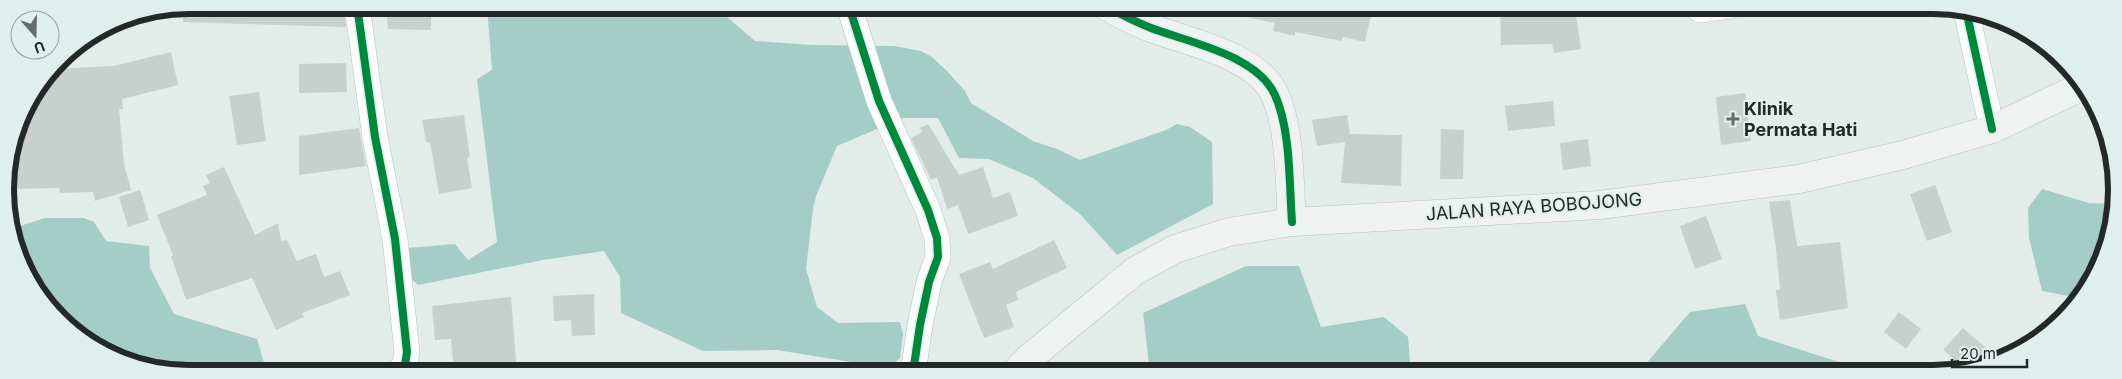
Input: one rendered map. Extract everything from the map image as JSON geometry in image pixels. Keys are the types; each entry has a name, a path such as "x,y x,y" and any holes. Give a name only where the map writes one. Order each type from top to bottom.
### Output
{"main road":[{"path":"1122,14 1149,28 1196,43 1232,58 1255,70 1267,82 1274,94 1282,118 1288,152 1292,222"},
{"name":"JALAN RAYA BOBOJONG","path":"1024,365 1135,271 1175,248 1229,232 1292,222 1600,204 1799,179 1903,156 1992,129 2077,89"}],"street":[{"path":"358,14 375,137 395,239 407,352 405,365"},
{"path":"852,14 879,101 928,210 937,238 938,257 929,282 914,365"},
{"path":"1968,17 1992,129"}],"green space":[{"path":"488,14 724,14 755,41 812,45 894,46 921,51 932,57 947,71 965,91 971,103 1033,141 1057,149 1080,160 1166,130 1177,124 1190,127 1212,142 1213,204 1117,255 1081,215 1033,178 989,159 959,158 938,118 903,118 837,146 816,196 806,269 817,307 838,323 900,322 903,334 900,358 892,365 870,365 777,350 703,351 621,313 620,277 604,251 543,260 418,285 409,277 407,248 455,244 468,260 497,242 477,79 492,70"},
{"path":"2042,189 2089,203 2108,204 2105,224 2095,257 2085,277 2072,297 2042,291 2029,238 2028,208"},
{"path":"45,218 84,218 94,222 106,241 149,246 150,268 174,314 257,339 265,365 167,364 133,356 102,342 65,314 43,287 23,246 18,229 23,225"},
{"path":"1246,266 1299,266 1321,327 1384,317 1408,337 1410,365 1149,365 1143,313"},
{"path":"1745,304 1758,336 1848,365 1645,365 1690,312"}],"building":[{"path":"184,14 344,14 346,27 183,22"},
{"path":"387,14 431,14 431,30 388,29"},
{"path":"1371,14 1365,42 1343,37 1342,41 1295,32 1295,36 1273,31 1275,23 1236,15"},
{"path":"1500,14 1576,14 1581,49 1554,53 1552,44 1501,45"},
{"path":"171,52 178,85 122,99 123,109 119,109 124,164 131,190 95,201 93,192 60,193 59,188 14,189 17,155 27,122 43,92 57,74 62,69 114,66"},
{"path":"346,63 347,92 299,93 299,64"},
{"path":"259,92 266,141 237,145 229,96"},
{"name":"Klinik Permata Hati","path":"1745,93 1751,141 1721,145 1716,97"},
{"path":"1553,101 1555,126 1508,131 1505,106"},
{"path":"464,115 470,157 467,158 472,188 439,194 430,142 426,142 422,120"},
{"path":"1347,115 1350,134 1402,135 1401,186 1341,183 1345,142 1317,146 1312,120"},
{"path":"928,124 959,175 983,167 993,198 1010,192 1018,216 968,234 958,205 947,209 937,177 931,180 911,138 922,132 920,128"},
{"path":"359,128 366,166 299,175 299,136"},
{"path":"1441,129 1464,130 1463,179 1440,179"},
{"path":"1588,139 1591,166 1563,170 1560,143"},
{"path":"224,167 255,235 278,223 281,241 287,240 297,261 316,254 324,277 340,271 350,295 302,313 304,317 276,330 252,278 186,300 171,256 173,255 157,215 207,195 203,186 210,183 206,175"},
{"path":"1935,185 1952,232 1927,241 1910,194"},
{"path":"140,190 149,220 128,227 119,197"},
{"path":"1790,200 1797,246 1840,242 1848,308 1780,320 1776,290 1780,289 1769,202"},
{"path":"1706,216 1722,259 1695,269 1680,226"},
{"path":"1054,240 1067,268 1016,292 1018,300 1006,305 1014,327 984,338 959,274 990,262 993,269"},
{"path":"594,294 595,335 572,336 571,320 554,321 553,296"},
{"path":"511,297 516,365 453,365 451,339 435,340 432,306"},
{"path":"1899,312 1921,329 1906,349 1884,332"},
{"path":"1963,328 1994,354 1967,362 1947,365 1953,358 1943,350"}],"cycle path":[{"path":"358,14 375,137 395,239 407,352 405,365"},
{"path":"852,14 879,101 928,210 937,238 938,257 929,282 914,365"},
{"path":"1121,14 1151,28 1202,45 1238,60 1266,81 1275,95 1280,109 1287,141 1292,222"},
{"path":"1968,17 1992,129"}],"place":[{"name":"Klinik Permata Hati","path":"1733,119"}]}
